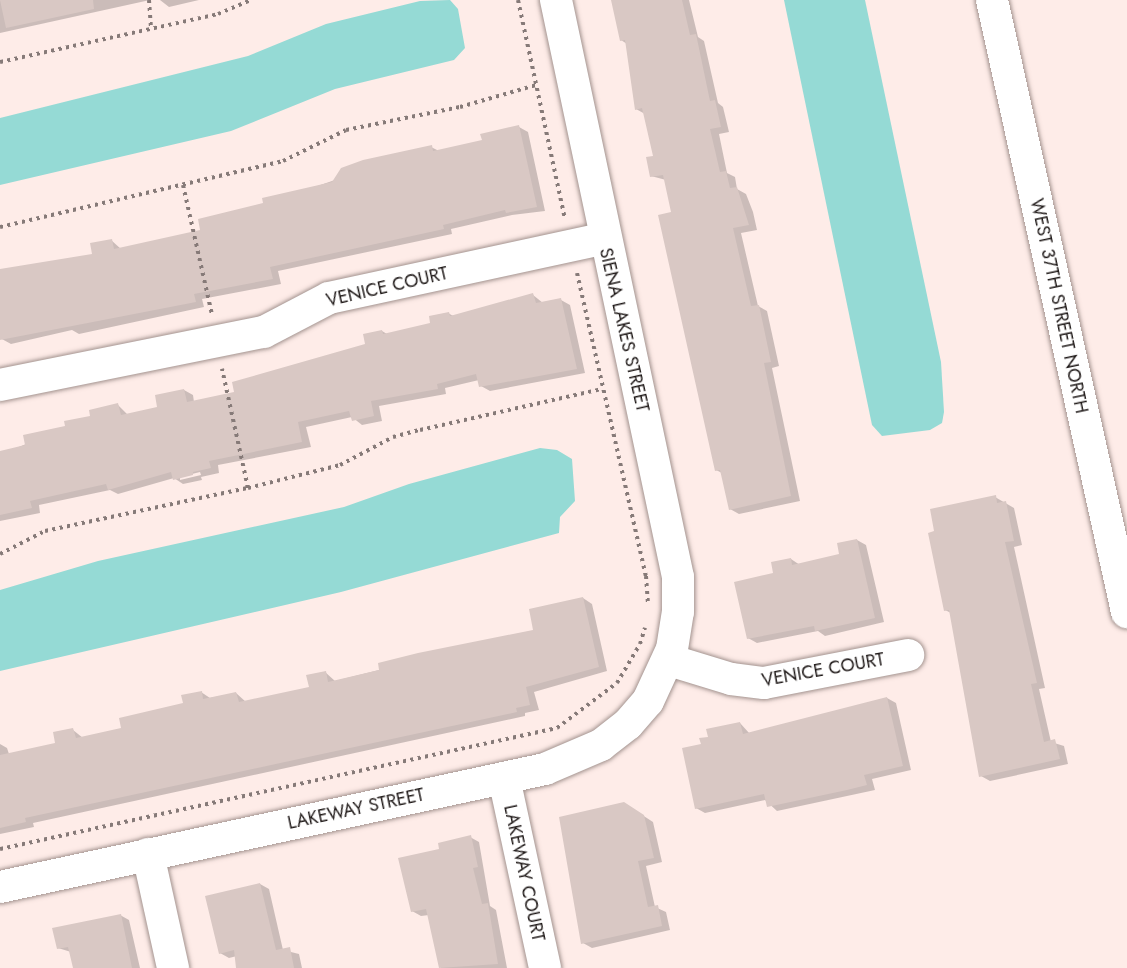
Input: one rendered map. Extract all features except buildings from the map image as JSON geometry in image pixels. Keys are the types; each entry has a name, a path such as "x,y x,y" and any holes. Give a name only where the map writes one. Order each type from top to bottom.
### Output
{"street":[{"name":"SIENA LAKES STREET","path":"556,0 603,239 675,559 678,612 669,660"},
{"name":"WEST 37TH STREET NORTH","path":"992,0 1127,612"},
{"name":"VENICE COURT","path":"0,385 264,332 329,298 603,239"},
{"name":"VENICE COURT","path":"669,660 731,680 764,683 909,655"},
{"name":"LAKEWAY STREET","path":"0,887 504,778 574,759 616,735 648,701 669,660"},
{"name":"LAKEWAY COURT","path":"504,778 545,968"},
{"path":"148,854 173,968"}],"path":[{"path":"149,0 150,27"},
{"path":"0,62 150,27 218,14 251,0"},
{"path":"518,0 602,389 646,576 648,615"},
{"path":"0,227 283,161 346,130 460,107 536,85"},
{"path":"183,185 248,488"},
{"path":"0,554 45,531 248,488 340,465 393,437 602,389"},
{"path":"0,849 557,728 617,683 640,644 645,625"}],"water":[{"path":"450,0 458,9 465,48 454,60 335,89 231,131 0,185 0,118 248,56 326,24 420,1"},
{"path":"784,0 865,0 941,362 944,412 942,423 930,430 882,436 872,425"},
{"path":"540,448 557,450 572,459 575,501 560,517 559,533 341,592 0,671 0,590 98,561 344,507 409,484"}]}
